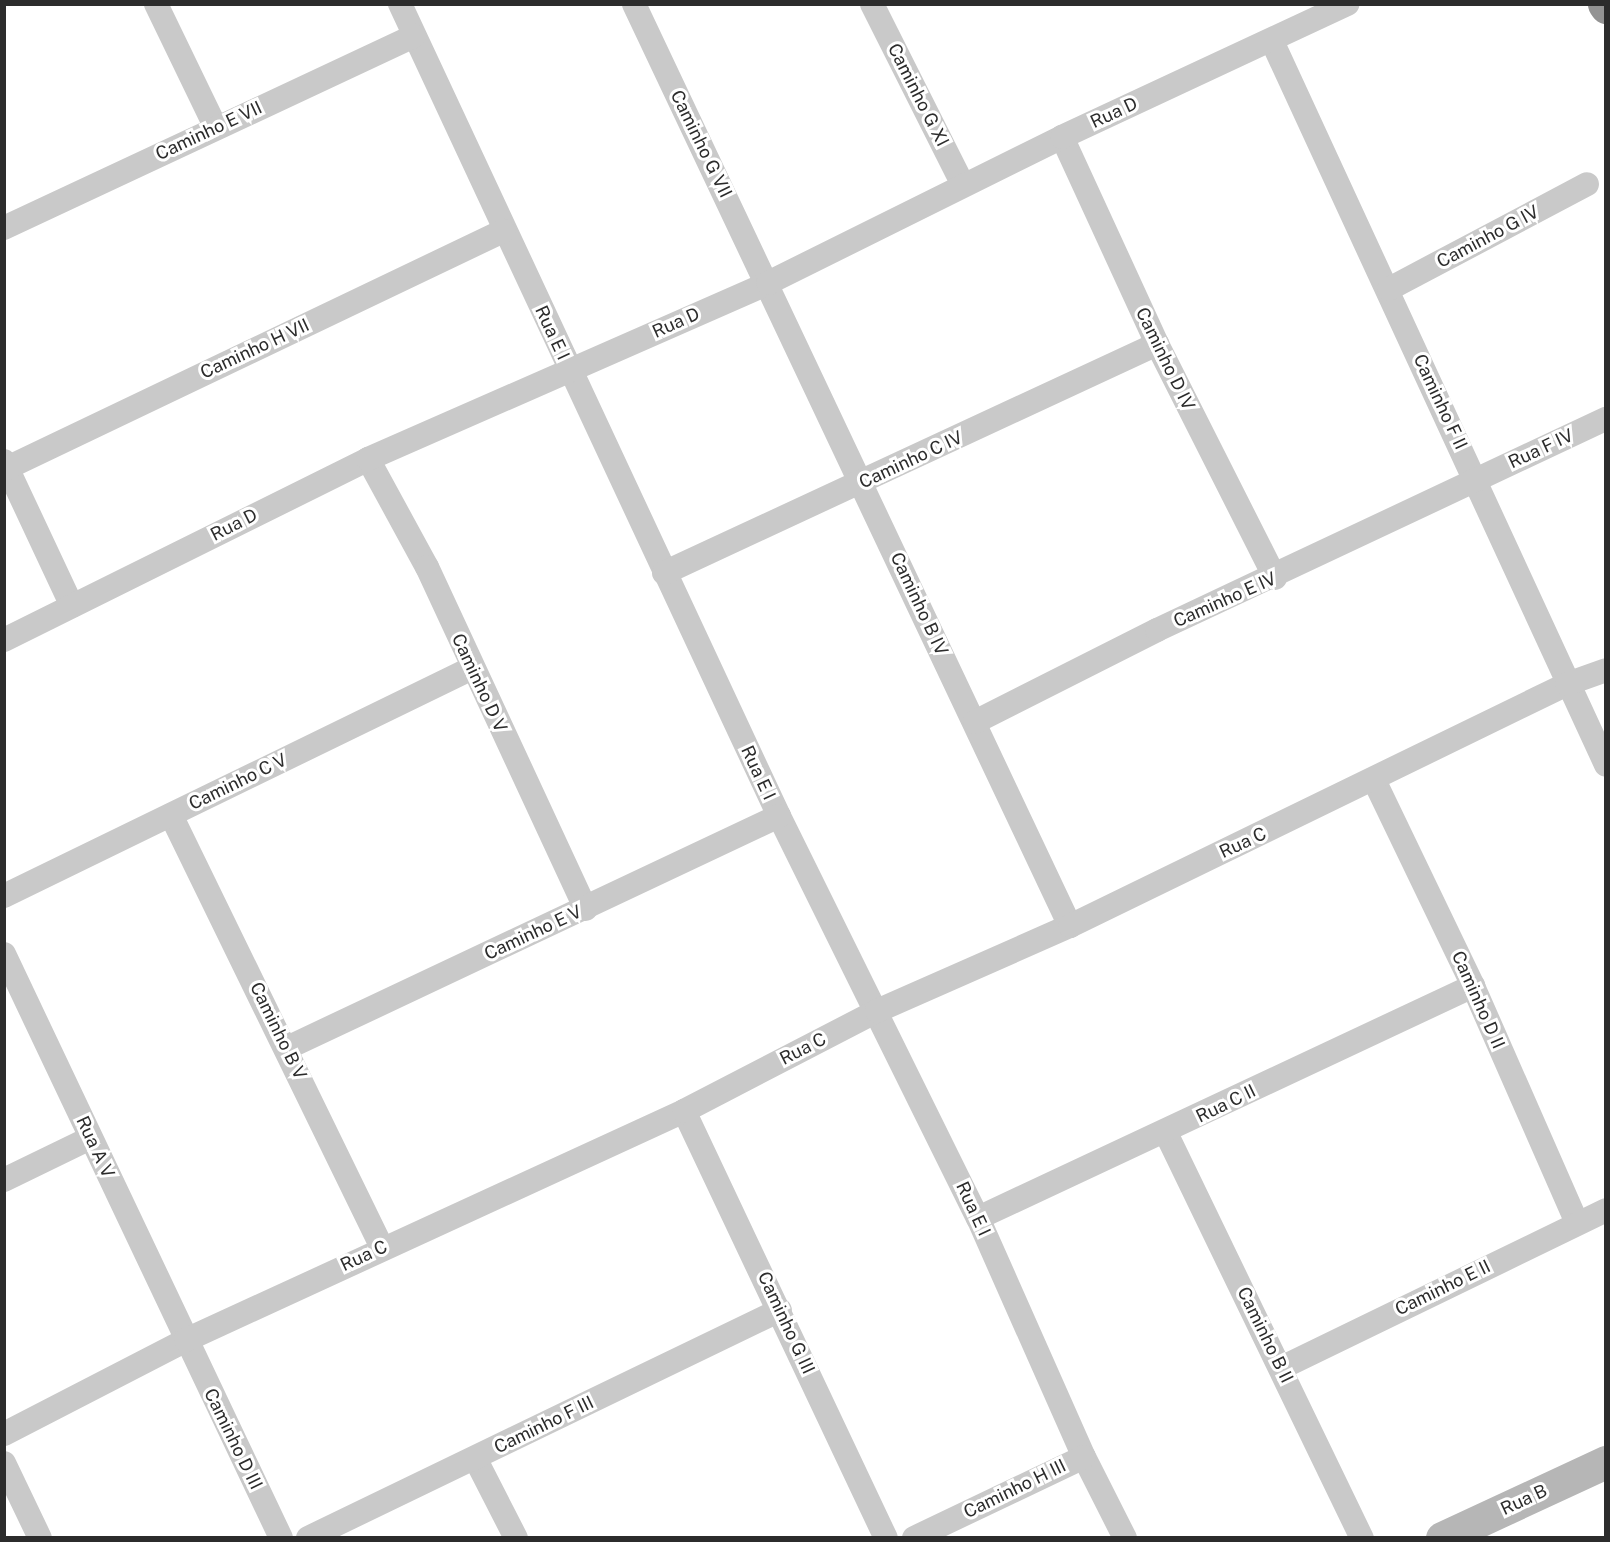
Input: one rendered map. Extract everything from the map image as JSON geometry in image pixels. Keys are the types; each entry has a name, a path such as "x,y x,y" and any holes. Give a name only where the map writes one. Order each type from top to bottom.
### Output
{"street":[{"path":"156,4 216,128"},
{"name":"Rua E I","path":"400,4 503,231 664,573 779,816 978,1218 1084,1456 1125,1538"},
{"name":"Caminho G VII","path":"634,4 768,283"},
{"name":"Caminho G XI","path":"872,4 963,185"},
{"name":"Rua D","path":"4,640 368,459 768,283 1062,137 1272,41 1347,4"},
{"name":"Caminho E VII","path":"4,228 414,36"},
{"name":"Caminho F II","path":"1272,41 1389,289 1605,765"},
{"name":"Caminho D IV","path":"1062,137 1157,344 1275,578"},
{"name":"Caminho G IV","path":"1389,289 1587,184"},
{"name":"Caminho H VII","path":"6,464 503,231"},
{"name":"Caminho B IV","path":"768,283 1070,926"},
{"name":"Caminho C IV","path":"664,573 1157,344"},
{"name":"Rua F IV","path":"1476,479 1605,418"},
{"name":"Caminho D V","path":"368,459 427,567 586,909"},
{"path":"6,464 72,606"},
{"name":"Caminho E IV","path":"975,722 1157,630 1275,578 1476,479"},
{"name":"Caminho C V","path":"4,896 472,668"},
{"name":"Rua C","path":"4,1434 186,1340 684,1111 877,1011 1070,926 1374,780 1567,684 1605,670"},
{"name":"Caminho D II","path":"1374,780 1473,986 1577,1223"},
{"name":"Caminho B V","path":"171,815 287,1048 382,1248"},
{"name":"Caminho E V","path":"287,1048 586,909 779,816"},
{"name":"Rua A V","path":"4,954 186,1340"},
{"name":"Rua C II","path":"978,1218 1166,1133 1473,986"},
{"name":"Caminho G III","path":"684,1111 886,1538"},
{"name":"Caminho B II","path":"1166,1133 1362,1538"},
{"path":"4,1180 90,1138"},
{"name":"Caminho E II","path":"1281,1368 1605,1210"},
{"name":"Caminho F III","path":"308,1538 780,1310"},
{"name":"Caminho D III","path":"186,1340 281,1538"},
{"name":"Caminho H III","path":"914,1538 1084,1456"},
{"path":"476,1458 516,1538"},
{"name":"Rua B","path":"1442,1538 1605,1462"},
{"path":"4,1463 40,1538"}]}
